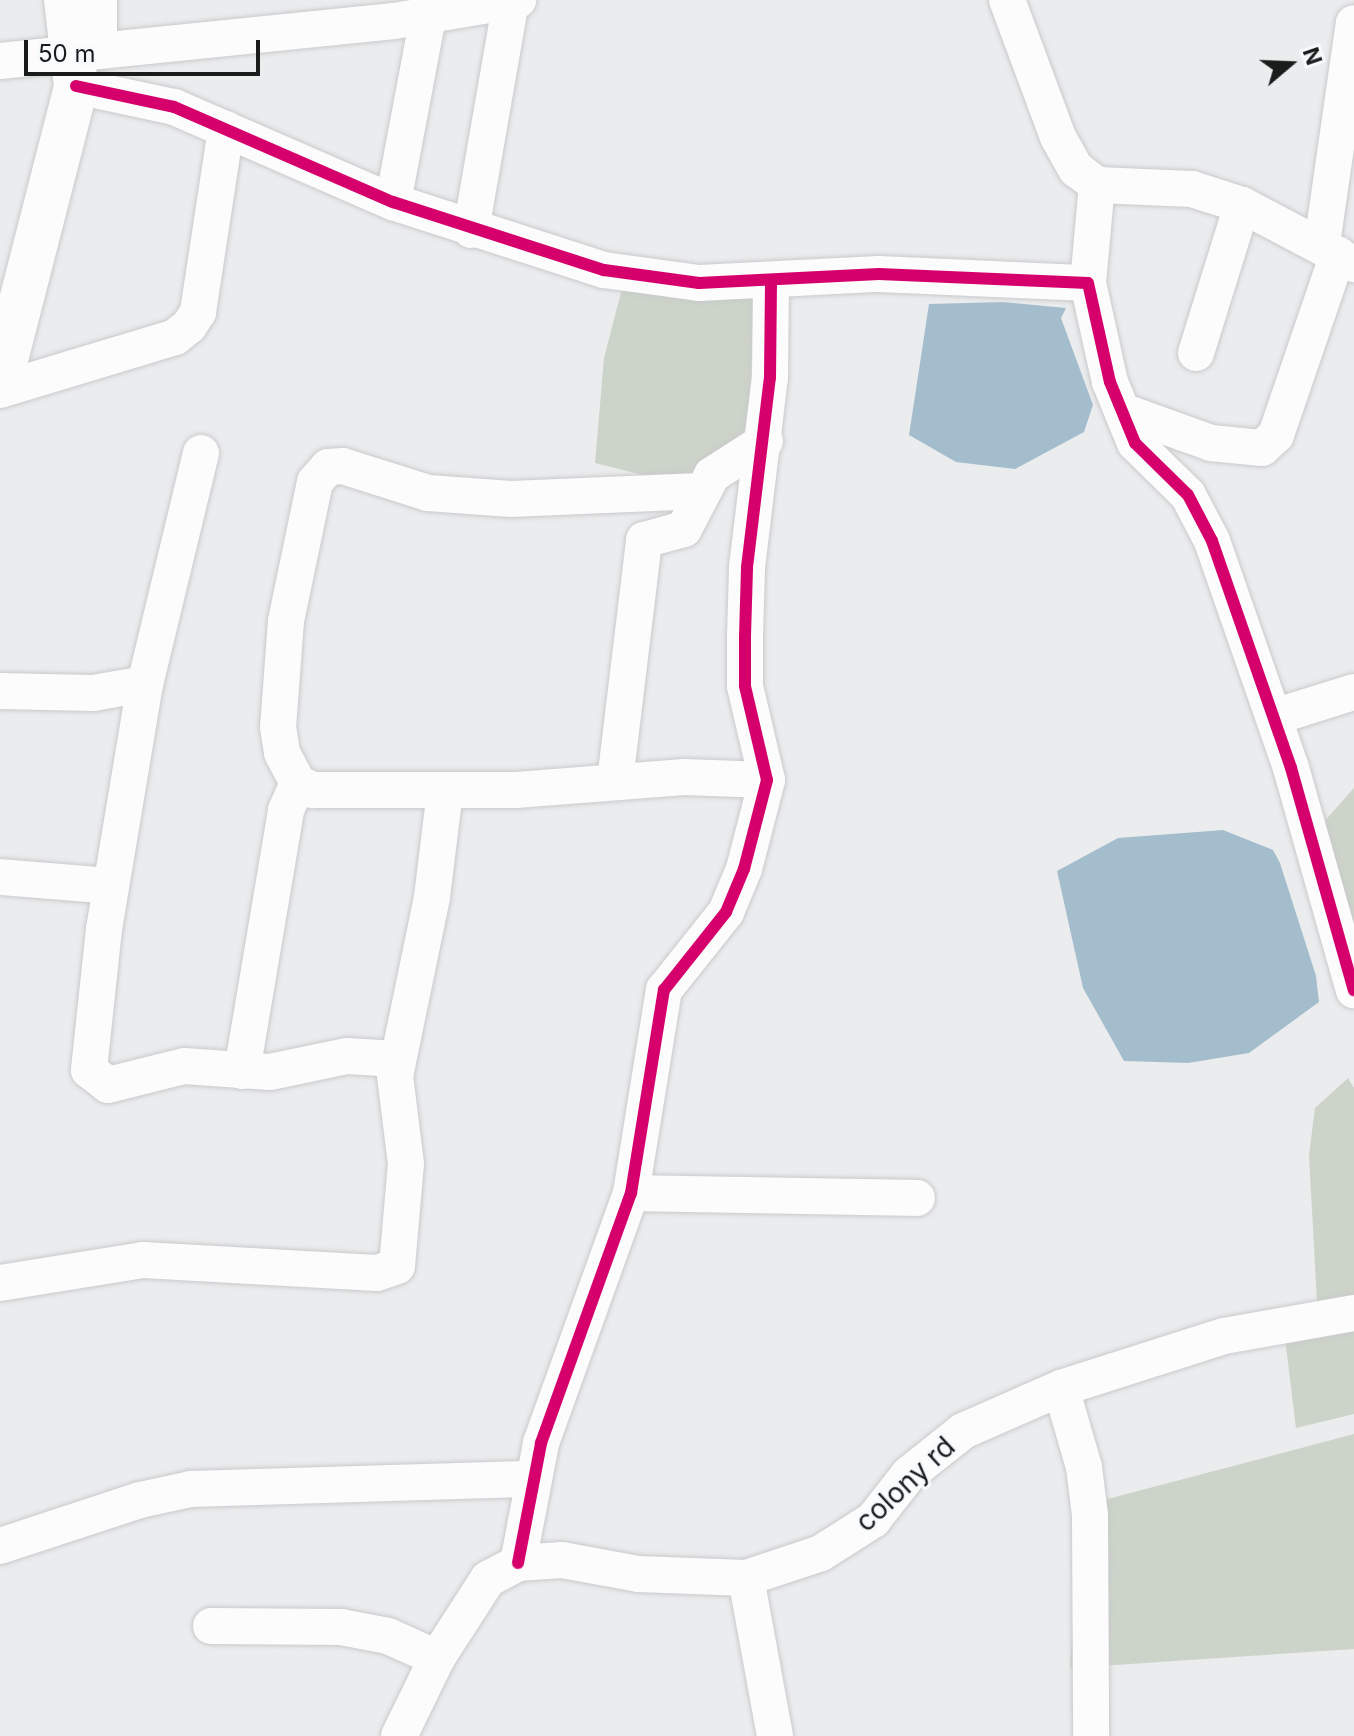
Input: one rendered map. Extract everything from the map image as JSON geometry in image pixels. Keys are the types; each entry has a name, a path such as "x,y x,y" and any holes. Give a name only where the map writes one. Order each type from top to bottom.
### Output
{"main road":[{"path":"0,383 83,63 66,0"}],"street":[{"path":"83,63 99,0"},
{"path":"1007,0 1058,137 1076,169 1097,185 1192,189 1242,205 1338,254"},
{"path":"0,61 83,63 406,12 514,1 471,230"},
{"path":"393,202 406,12"},
{"path":"1122,411 1211,443 1262,448 1276,435 1338,254 1354,23"},
{"path":"83,63 174,107 393,202 471,230 604,270 699,283 771,282 879,274 1088,283"},
{"path":"0,390 175,337 189,326 198,312 226,129"},
{"path":"1097,185 1088,283 1107,371 1135,443 1188,495 1212,541 1274,717 1354,990"},
{"path":"1196,353 1242,205"},
{"path":"518,1563 532,1479 631,1193 664,990 726,912 744,869 767,780 745,686 747,567 765,441 771,282"},
{"path":"615,781 642,548 651,536 684,529 701,491 712,475 765,441"},
{"path":"201,453 145,684 111,886 87,1059 94,1079 108,1085 127,1083 184,1066 242,1071 298,1069 347,1056 398,1059"},
{"path":"701,491 511,499 428,493 343,466 328,467 315,482 285,634 278,727 287,771 298,783 313,790 445,791 719,776 767,780"},
{"path":"0,691 93,693 145,684"},
{"path":"1274,717 1354,692"},
{"path":"242,1071 286,810 298,783"},
{"path":"0,1283 143,1260 388,1272 401,1258 406,1164 398,1059 432,897 445,791"},
{"path":"0,877 111,886"},
{"path":"631,1193 917,1198"},
{"name":"colony rd","path":"399,1736 437,1658 488,1579 518,1563 562,1560 638,1574 746,1578 821,1553 873,1520 909,1474 963,1431 1061,1388 1224,1336 1354,1313"},
{"path":"1061,1388 1084,1467 1090,1515 1091,1736"},
{"path":"0,1546 140,1500 191,1489 532,1479"},
{"path":"746,1578 775,1736"},
{"path":"211,1626 341,1627 388,1636 437,1658"}],"shaded area":[{"path":"624,281 754,290 747,472 643,475 595,463 604,358"},
{"path":"1354,788 1354,925 1321,825"},
{"path":"1348,1078 1354,1088 1354,1297 1317,1302 1309,1155 1315,1108"},
{"path":"1354,1315 1354,1414 1296,1428 1285,1338"},
{"path":"1354,1434 1354,1649 1070,1668 1081,1506"}],"water":[{"path":"1003,302 1066,308 1061,318 1093,405 1084,432 1015,469 956,462 909,435 929,304"},
{"path":"1223,830 1273,850 1280,863 1316,976 1319,1002 1249,1053 1188,1063 1124,1061 1083,988 1057,871 1118,838"}],"cycle path":[{"path":"76,86 174,107 393,202 604,270 699,283 879,274 1088,283 1110,382 1135,443 1188,495 1212,541 1291,768 1354,990"},
{"path":"518,1563 541,1443 631,1193 664,990 726,912 744,869 767,780 745,686 745,636 747,567 770,378 771,282"}]}
